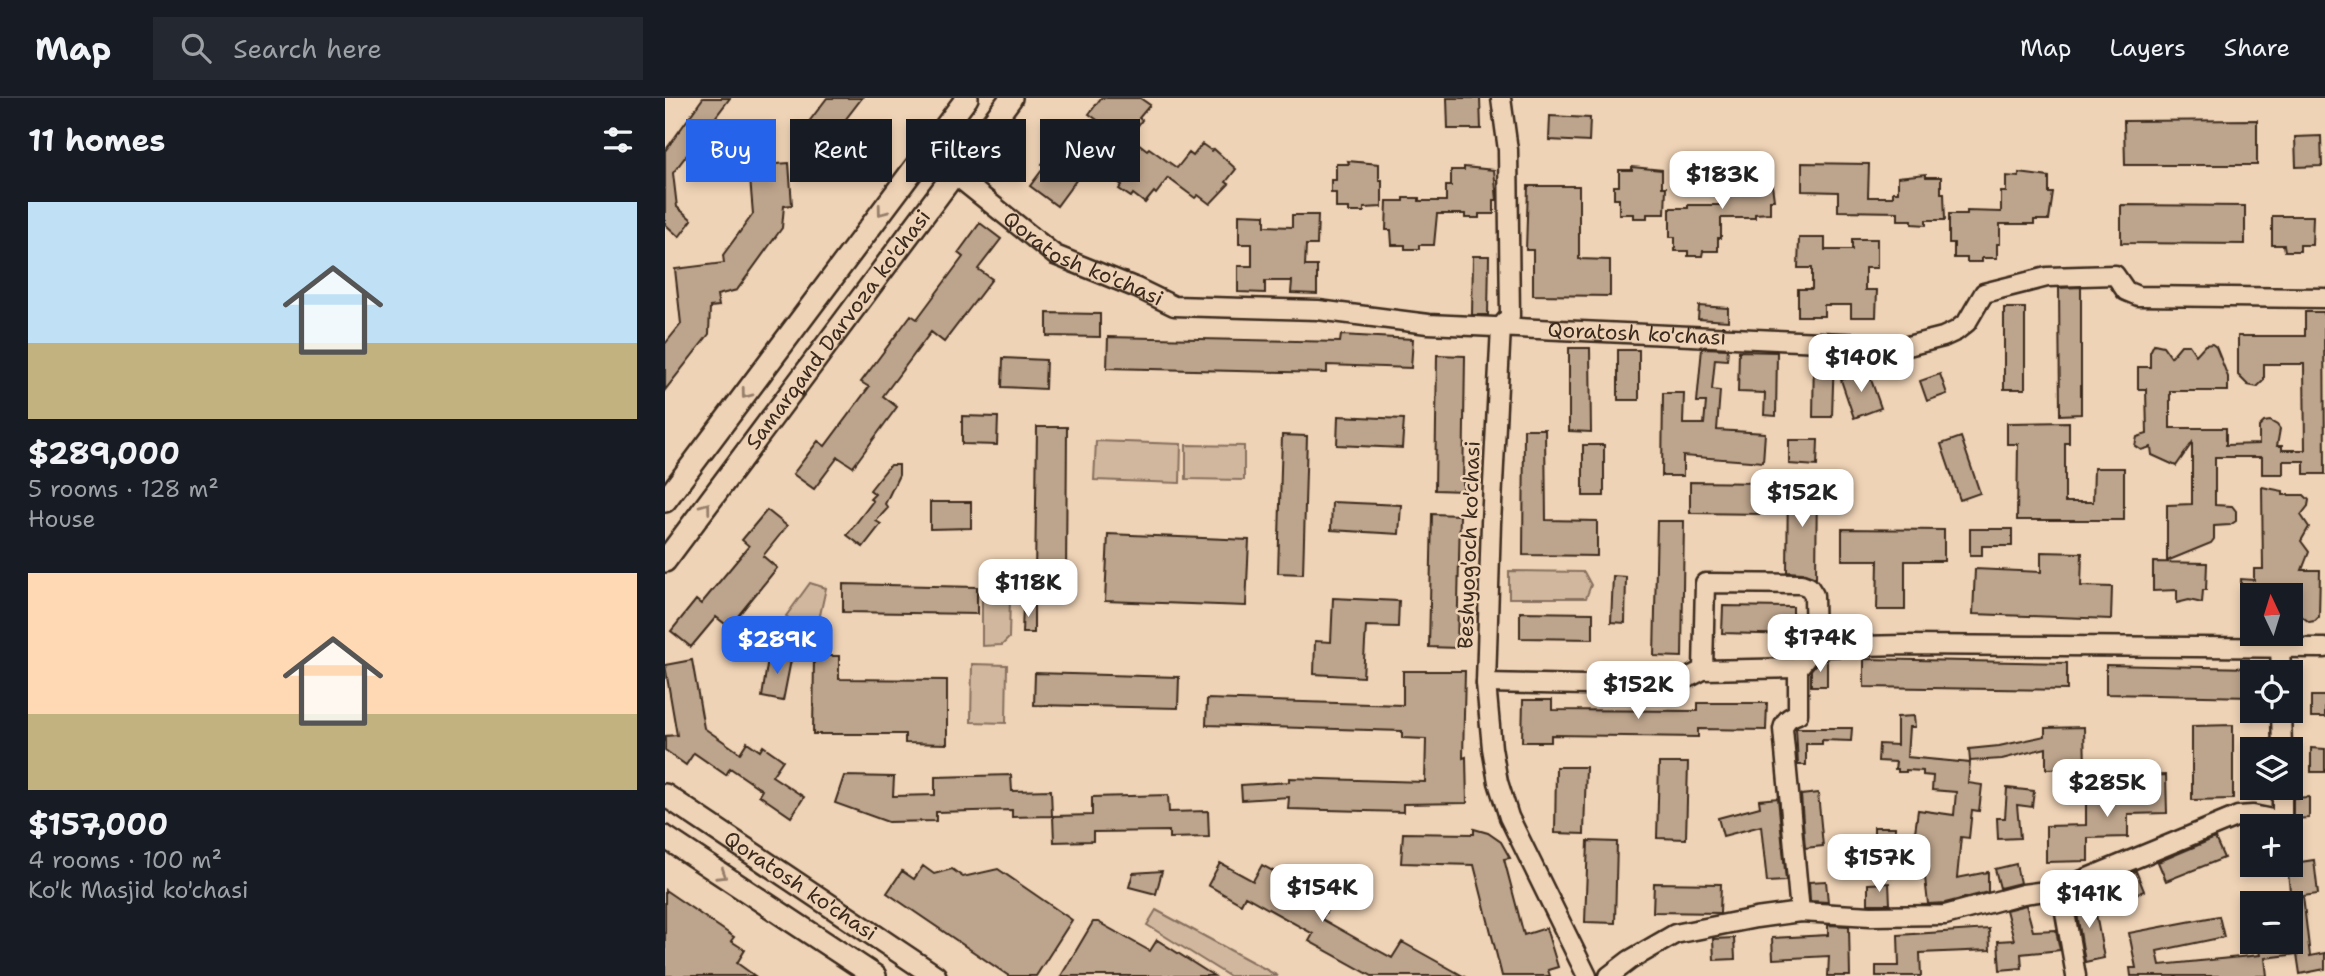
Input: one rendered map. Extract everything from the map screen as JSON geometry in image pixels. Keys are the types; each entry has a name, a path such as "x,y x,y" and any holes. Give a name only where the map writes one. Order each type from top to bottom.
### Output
{"main road":[{"name":"Samarqand Darvoza ko'chasi","path":"665,501 967,98"},
{"name":"Samarqand Darvoza ko'chasi","path":"995,119 1011,98"},
{"name":"Samarqand Darvoza ko'chasi","path":"665,561 948,182"},
{"name":"Qoratosh ko'chasi","path":"665,795 935,976"},
{"path":"665,813 703,838 771,867"},
{"name":"Qoratosh ko'chasi","path":"665,837 875,976"}],"street":[{"name":"Beshyog'och ko'chasi","path":"1501,98 1508,150 1510,316 1501,327 1491,512 1486,683 1492,748 1498,782 1509,817 1587,976"},
{"name":"Qoratosh ko'chasi","path":"964,182 1055,255 1174,306 1318,310 1428,324 1865,344 1892,350 1918,345 1956,331 1967,322 1984,293 2047,277 2115,275 2126,290 2138,296 2325,298"},
{"path":"1703,670 1705,583 1801,584 1809,587 1814,595 1815,647 1798,667 1798,714 1784,722 1783,729 1800,912"},
{"path":"1815,647 1904,645 2325,648"},
{"path":"2280,647 2281,660"},
{"path":"1486,683 1632,686 1678,683 1703,670 1798,667"},
{"path":"1609,976 1630,960 1675,934 1756,918 1800,912 1871,916 1945,915 2022,894 2061,888 2238,816 2253,815 2283,821 2282,800"},
{"path":"2061,888 2076,976"}],"shaded area":[{"path":"1096,441 1181,444 1180,483 1094,480"},
{"path":"1186,445 1244,446 1244,480 1186,479"},
{"path":"1509,571 1584,572 1591,585 1586,598 1509,598"},
{"path":"997,578 1010,597 1009,638 1002,645 982,646 982,579"},
{"path":"810,583 826,588 815,638 786,616"},
{"path":"972,664 1007,665 1006,723 971,722"},
{"path":"1156,910 1278,976 1229,976 1147,925"}],"building":[{"path":"703,98 730,98 714,119 688,119"},
{"path":"827,98 862,98 846,119 811,119"},
{"path":"1101,98 1140,98 1150,105 1139,118 1142,120 1140,123 1140,119 1096,119 1089,114"},
{"path":"1447,98 1480,98 1481,129 1448,129"},
{"path":"1550,116 1590,118 1589,142 1549,140"},
{"path":"2257,120 2257,165 2125,165 2124,121"},
{"path":"686,122 686,156 673,173 677,207 692,220 679,237 665,224 665,151"},
{"path":"2321,136 2322,166 2296,167 2295,137"},
{"path":"1140,144 1177,168 1189,153 1193,156 1202,144 1212,151 1214,149 1236,169 1226,182 1229,184 1210,204 1198,195 1195,198 1168,178 1145,203 1133,194 1131,197 1119,189 1122,185 1117,182 1140,182"},
{"path":"1348,161 1379,164 1382,207 1364,208 1364,212 1349,212 1349,208 1336,208 1336,193 1331,193 1331,180 1336,180 1336,164 1349,164"},
{"path":"789,163 792,205 784,206 782,228 737,290 717,295 719,306 710,307 709,334 665,390 665,344 681,324 675,269 724,263 723,255 753,214 750,182 776,182 776,164"},
{"path":"1802,163 1869,164 1868,197 1893,197 1893,192 1898,192 1898,177 1926,174 1926,177 1941,177 1945,220 1926,220 1926,225 1912,224 1912,220 1898,220 1898,212 1838,211 1838,192 1802,191"},
{"path":"1464,167 1494,170 1497,200 1494,200 1494,214 1465,218 1465,214 1437,214 1434,245 1405,249 1405,245 1392,245 1391,230 1386,230 1387,201 1419,198 1419,201 1446,201 1446,186 1451,186 1451,170 1464,170"},
{"path":"1632,167 1662,170 1662,187 1666,187 1665,214 1647,214 1647,218 1633,218 1633,214 1619,214 1619,199 1614,199 1614,186 1619,186 1619,170 1632,170"},
{"path":"1740,167 1770,170 1774,200 1770,200 1770,213 1755,214 1755,218 1721,218 1718,251 1703,251 1702,256 1688,256 1688,251 1675,251 1675,237 1670,237 1670,208 1722,205 1722,186 1727,185 1727,170 1740,170"},
{"path":"1040,173 1040,182 1075,182 1057,206 1030,186"},
{"path":"2019,173 2049,177 2049,193 2053,193 2049,220 2034,220 2034,224 2000,224 1997,258 1967,262 1967,258 1954,258 1954,243 1949,243 1949,214 1967,214 1967,211 2001,212 2001,192 2006,192 2006,176 2019,177"},
{"path":"1528,186 1579,186 1579,259 1610,260 1610,296 1533,295 1533,250 1526,250"},
{"path":"2121,205 2245,206 2245,244 2121,243"},
{"path":"1239,214 1265,215 1265,226 1292,227 1292,215 1318,215 1317,245 1306,245 1305,266 1317,266 1317,294 1291,293 1292,281 1265,281 1265,293 1238,292 1238,266 1252,266 1252,244 1239,244"},
{"path":"2272,216 2313,216 2312,245 2300,245 2300,251 2285,251 2284,245 2272,245"},
{"path":"980,223 1001,239 978,269 992,279 944,342 931,332 883,396 897,407 853,467 838,457 814,489 793,474 818,441 825,446 869,387 861,382 911,315 917,319 963,257 958,253"},
{"path":"1799,238 1825,238 1825,250 1852,250 1852,239 1877,239 1877,268 1865,268 1865,290 1877,290 1876,317 1851,317 1851,305 1824,305 1824,316 1798,316 1798,289 1812,289 1812,268 1798,268"},
{"path":"1473,256 1489,256 1488,315 1472,315"},
{"path":"2081,287 2081,414 2060,415 2059,288"},
{"path":"1699,306 1728,308 1728,321 1698,319"},
{"path":"2004,308 2025,308 2025,389 2004,389"},
{"path":"2305,312 2324,312 2325,474 2304,474 2304,461 2283,461 2283,474 2262,474 2262,457 2215,457 2215,505 2232,506 2236,511 2236,521 2230,525 2214,526 2214,539 2211,543 2167,561 2167,505 2192,504 2192,443 2176,466 2152,455 2151,447 2141,450 2135,446 2137,437 2147,434 2146,389 2138,389 2138,367 2150,367 2150,352 2154,344 2163,346 2171,357 2181,345 2189,345 2196,355 2205,345 2212,344 2216,347 2228,377 2228,391 2170,391 2170,428 2226,428 2226,445 2259,444 2259,427 2270,421 2280,429 2277,446 2282,446 2282,450 2305,450 2304,364 2264,364 2264,380 2257,387 2248,385 2238,375 2238,336 2305,336"},
{"path":"1047,313 1100,314 1100,337 1047,336"},
{"path":"1341,335 1413,339 1411,368 1327,365 1327,373 1107,368 1108,337 1340,342"},
{"path":"1569,348 1590,348 1591,432 1569,431"},
{"path":"1702,348 1728,349 1727,360 1715,359 1712,390 1720,391 1717,430 1765,433 1763,462 1683,456 1683,476 1662,476 1663,393 1684,393 1683,424 1704,424 1706,402 1697,402"},
{"path":"1618,350 1639,350 1639,400 1618,400"},
{"path":"1739,351 1777,352 1776,416 1764,415 1765,393 1738,392"},
{"path":"1814,353 1834,354 1832,417 1813,417"},
{"path":"1437,355 1465,356 1463,491 1435,490"},
{"path":"1003,358 1046,360 1045,389 1002,387"},
{"path":"1868,371 1881,408 1854,418 1841,380"},
{"path":"1940,374 1947,394 1927,401 1920,381"},
{"path":"962,416 998,417 997,445 962,444"},
{"path":"1338,416 1404,419 1402,448 1337,445"},
{"path":"2069,422 2069,443 2065,443 2065,502 2093,502 2094,468 2124,468 2124,520 2017,520 2018,444 2007,444 2007,423"},
{"path":"1037,427 1067,427 1066,579 1035,578"},
{"path":"1524,429 1545,429 1546,520 1597,521 1597,556 1523,555"},
{"path":"1282,435 1307,436 1303,574 1278,573"},
{"path":"1961,437 1980,493 1960,500 1941,444"},
{"path":"1789,440 1818,440 1817,466 1789,464"},
{"path":"1583,445 1604,445 1604,496 1583,496"},
{"path":"890,465 899,465 899,475 885,504 888,508 876,521 881,524 863,547 847,535 873,501 870,499 875,494 870,490"},
{"path":"1690,482 1765,483 1764,514 1690,513"},
{"path":"1788,484 1817,484 1816,578 1787,572"},
{"path":"2262,487 2283,491 2283,495 2304,495 2309,500 2301,515 2309,527 2301,541 2309,552 2302,570 2320,570 2319,617 2309,622 2303,617 2303,583 2241,583 2241,579 2254,580 2254,569 2263,569"},
{"path":"930,502 971,502 971,528 930,529"},
{"path":"1332,502 1401,505 1399,534 1331,530"},
{"path":"767,510 787,526 763,556 777,568 729,627 716,617 691,647 671,631 696,600 701,604 749,546 742,540"},
{"path":"1432,514 1460,515 1457,648 1429,647"},
{"path":"1657,521 1684,521 1682,657 1654,656"},
{"path":"1842,529 1944,530 1944,561 1905,561 1905,610 1877,610 1878,560 1842,560"},
{"path":"1970,529 2012,529 2012,546 1982,546 1982,555 1970,555"},
{"path":"1108,534 1249,540 1246,606 1105,601"},
{"path":"2041,552 2082,553 2081,586 2112,587 2111,619 1973,614 1975,569 2041,572"},
{"path":"2153,562 2207,563 2206,590 2203,590 2202,603 2189,600 2177,603 2177,590 2153,591"},
{"path":"1613,576 1626,577 1625,623 1611,622"},
{"path":"843,584 977,587 977,614 843,612"},
{"path":"1333,598 1399,601 1398,627 1366,626 1363,677 1314,674 1315,641 1331,642"},
{"path":"1023,605 1034,606 1034,633 1022,633"},
{"path":"1723,606 1793,607 1793,635 1722,633"},
{"path":"1520,612 1593,613 1593,639 1520,638"},
{"path":"769,652 792,655 783,701 762,697"},
{"path":"814,656 839,656 839,679 947,680 947,744 905,743 905,734 813,734"},
{"path":"1864,659 2067,663 2067,690 1864,687"},
{"path":"692,660 704,728 740,753 747,742 760,751 763,746 783,760 772,776 804,797 791,817 759,795 762,790 730,768 726,775 694,753 686,765 665,750 665,736 677,735 665,665"},
{"path":"1819,660 1827,660 1827,686 1811,686 1811,670"},
{"path":"2106,665 2240,668 2240,697 2106,694"},
{"path":"1403,671 1465,671 1463,758 1466,757 1467,803 1403,804 1403,812 1288,809 1289,797 1242,800 1241,785 1289,782 1289,778 1425,782 1426,739 1402,738 1402,731 1206,725 1207,699 1403,705"},
{"path":"1035,673 1179,677 1178,708 1034,705"},
{"path":"2311,696 2325,696 2325,717 2311,717"},
{"path":"1523,700 1552,700 1552,710 1698,711 1698,703 1767,703 1766,730 1698,729 1698,737 1551,735 1551,742 1522,742"},
{"path":"1914,716 1915,727 1909,727 1907,757 1970,763 1968,783 1982,785 1979,811 1972,810 1969,838 1961,837 1957,878 1988,872 1988,892 1945,903 1928,904 1924,869 1910,869 1918,810 1954,815 1956,792 1932,790 1933,776 1923,775 1923,771 1898,772 1898,769 1895,769 1896,762 1878,761 1879,744 1897,745 1897,717"},
{"path":"2233,725 2233,799 2192,800 2192,726"},
{"path":"2084,727 2085,768 2046,769 2046,748 2002,759 1970,761 1969,749 1999,746 2045,736 2045,728"},
{"path":"1796,728 1852,728 1851,741 1822,740 1822,744 1806,744 1806,765 1798,765"},
{"path":"2311,748 2325,749 2325,772 2311,772"},
{"path":"1659,763 1688,763 1686,839 1657,838"},
{"path":"1556,767 1586,767 1584,834 1555,833"},
{"path":"1011,775 1012,791 1051,790 1052,816 1012,817 1012,810 936,812 936,821 888,822 835,803 844,776 894,777 893,796 935,795 935,777"},
{"path":"2166,775 2167,813 2128,814 2128,837 2088,838 2088,861 2046,862 2046,826 2086,825 2086,800 2127,799 2126,776"},
{"path":"2007,788 2034,791 2032,807 2017,805 2020,838 1998,839 1997,818 2005,818"},
{"path":"1818,793 1823,846 1805,848 1801,795"},
{"path":"1168,795 1169,812 1208,811 1209,837 1169,838 1169,831 1093,832 1093,841 1054,842 1053,816 1092,815 1092,797"},
{"path":"2303,797 2309,797 2309,818 2303,818 2303,814 2293,814 2293,800 2303,800"},
{"path":"1778,798 1786,881 1767,882 1761,826 1723,836 1718,818 1760,807 1759,800"},
{"path":"1874,827 1895,827 1895,848 1874,848"},
{"path":"1474,829 1488,833 1501,842 1510,858 1504,859 1524,935 1546,928 1558,967 1548,970 1550,976 1502,976 1474,865 1401,863 1403,833 1474,834"},
{"path":"2215,838 2224,858 2166,881 2158,862"},
{"path":"1588,841 1617,842 1615,923 1585,922"},
{"path":"2314,860 2318,894 2303,896 2303,891 2290,891 2288,877 2303,877 2303,862"},
{"path":"1220,863 1253,881 1262,865 1331,903 1322,919 1359,940 1392,958 1402,942 1463,976 1372,976 1309,941 1313,934 1245,896 1241,904 1208,885"},
{"path":"2016,864 2020,883 2000,888 1995,869"},
{"path":"923,866 934,874 952,869 963,877 998,869 1072,920 1036,976 1009,976 887,893 902,871 914,879"},
{"path":"1162,871 1156,894 1129,887 1133,873"},
{"path":"2136,871 2144,891 2124,899 2116,880"},
{"path":"1826,881 1828,902 1810,901 1809,882"},
{"path":"1654,883 1721,884 1720,913 1653,912"},
{"path":"1889,883 1890,904 1868,904 1868,884"},
{"path":"665,890 734,937 731,941 745,950 737,963 755,976 665,976"},
{"path":"2303,896 2310,956 2325,953 2325,969 2300,974 2297,954 2303,954"},
{"path":"2093,897 2104,958 2085,962 2075,901"},
{"path":"2026,905 2033,931 2056,930 2060,950 2021,954 2022,968 2000,970 1998,941 2014,940 2006,910"},
{"path":"2219,916 2224,937 2157,951 2160,965 2297,954 2265,958 2267,976 2131,976 2130,968 2136,968 2129,933"},
{"path":"1093,922 1098,922 1150,951 1157,940 1214,976 1061,976"},
{"path":"1828,925 1849,926 1850,976 1828,976 1829,956 1773,959 1772,938 1828,935"},
{"path":"1989,929 1990,950 1920,953 1921,976 1876,976 1876,966 1899,966 1898,935"},
{"path":"1734,938 1735,959 1714,960 1713,939"}]}
